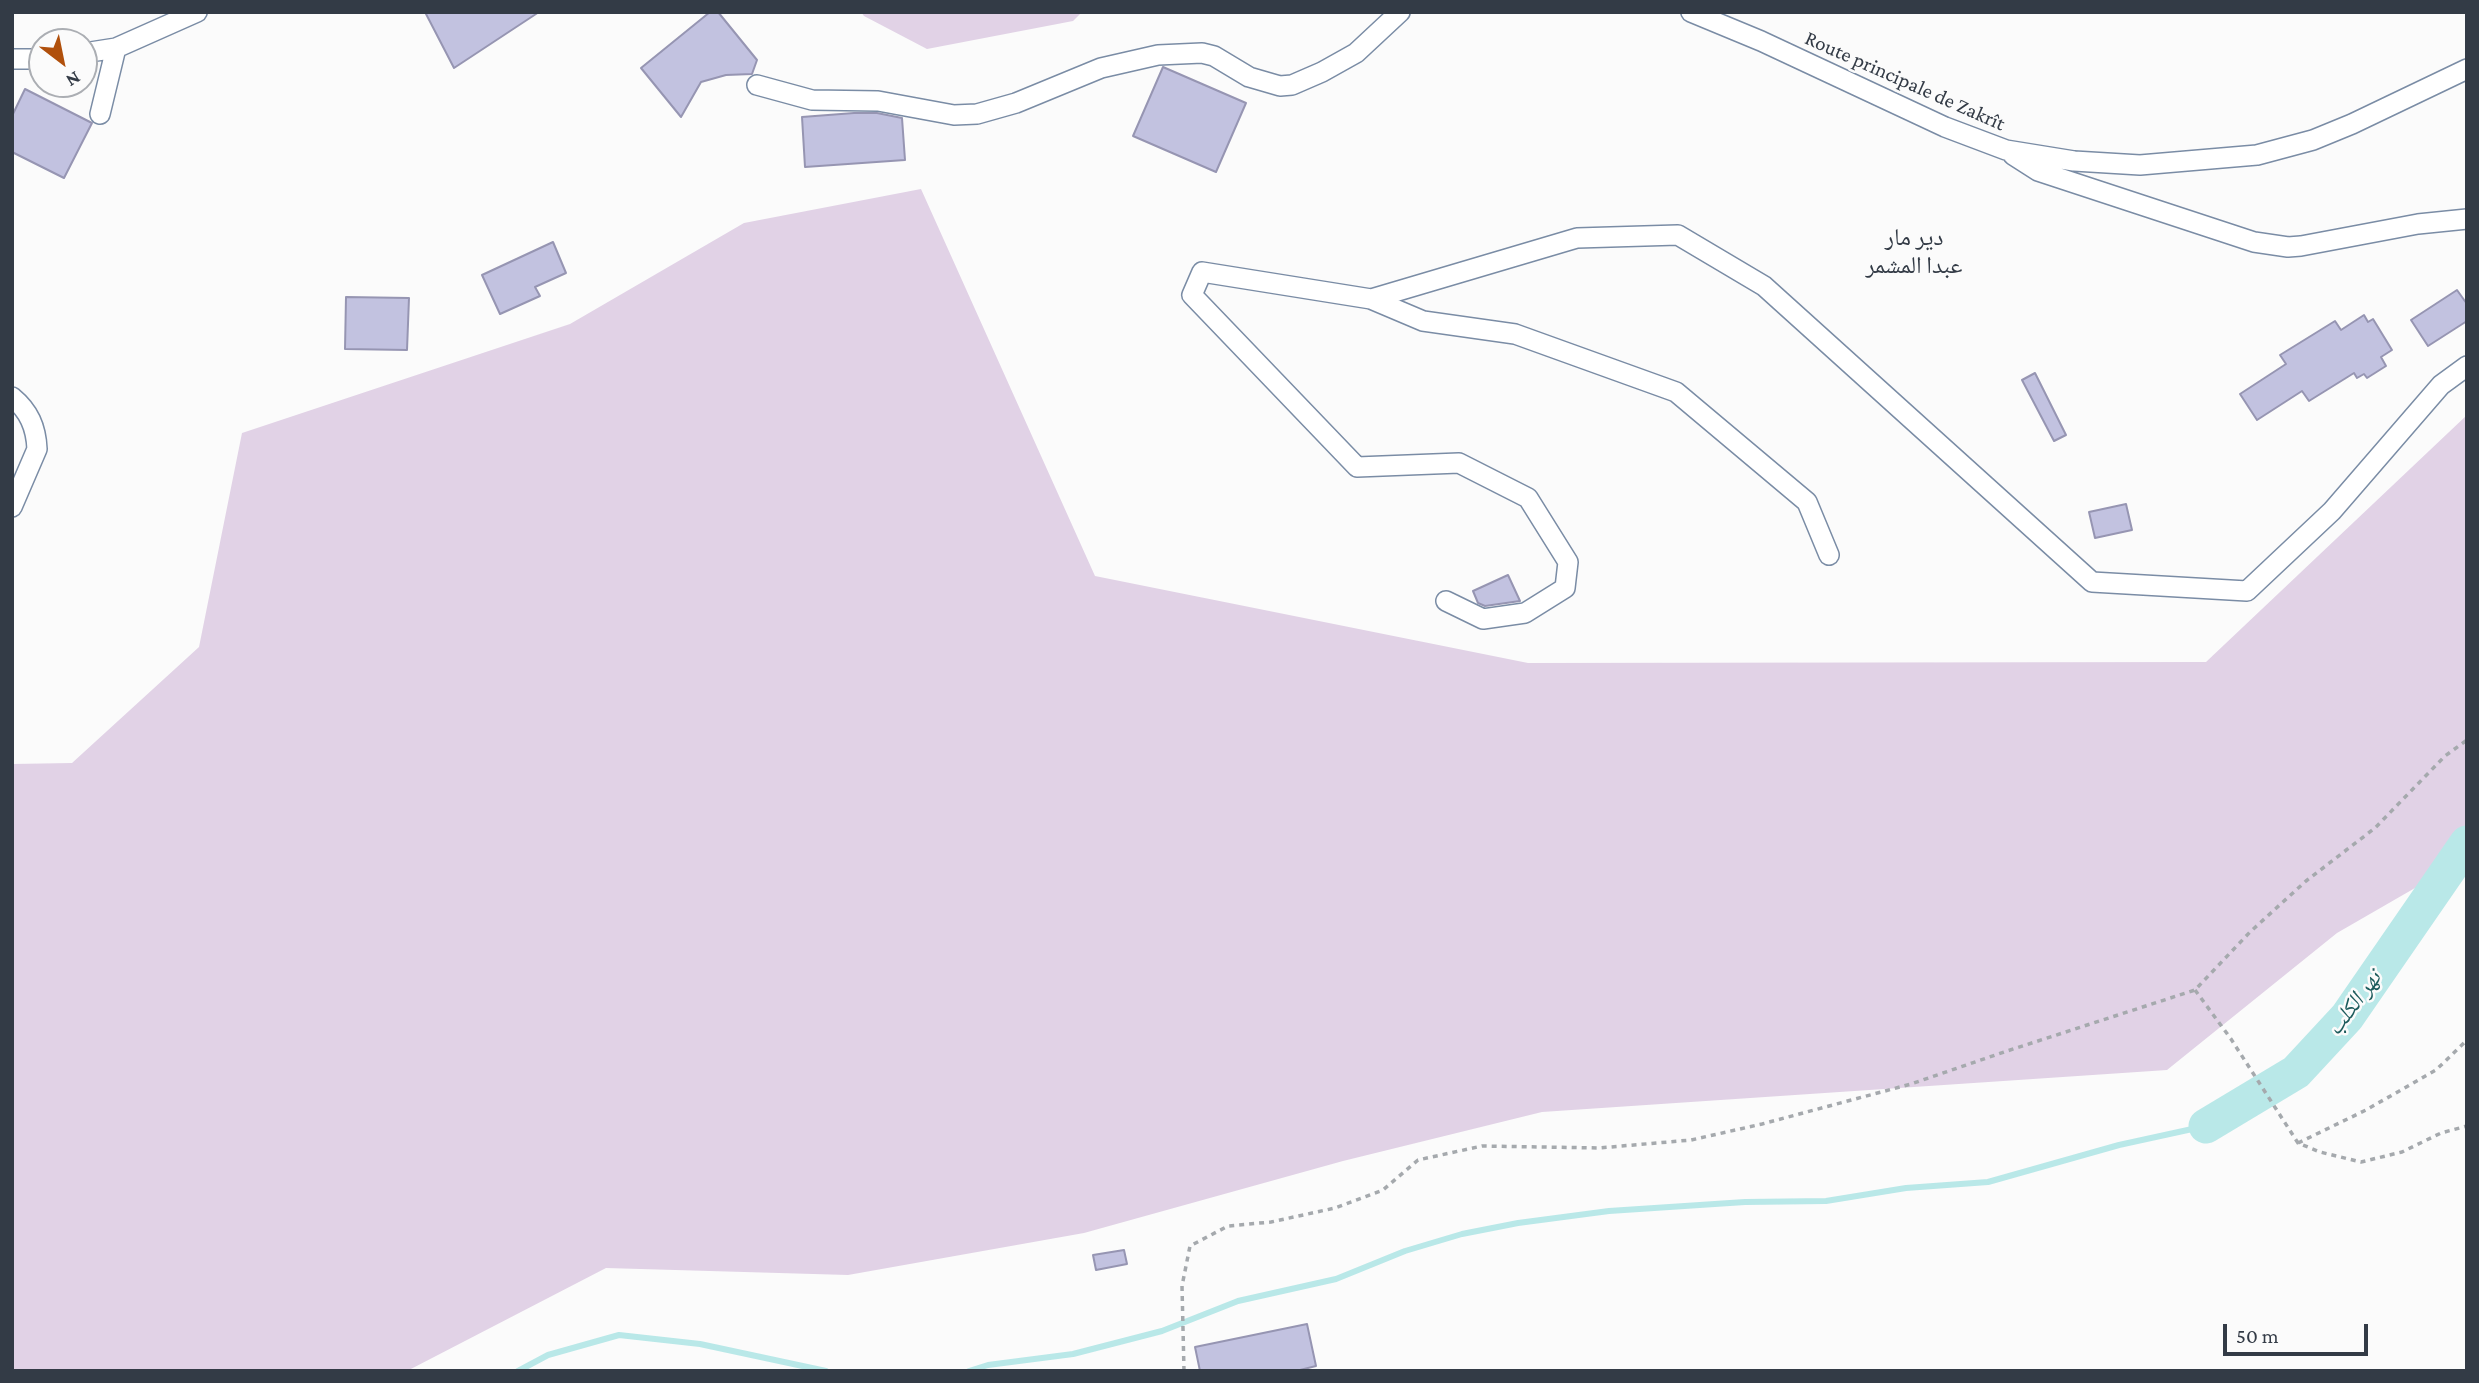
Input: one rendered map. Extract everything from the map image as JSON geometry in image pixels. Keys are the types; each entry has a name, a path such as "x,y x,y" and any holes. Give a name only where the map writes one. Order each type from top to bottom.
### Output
{"street":[{"path":"98,51 116,48 197,12"},
{"path":"757,85 812,100 878,101 954,115 978,114 1016,103 1112,64 1158,55 1202,53 1214,56 1249,76 1280,86 1292,85 1356,53 1400,12"},
{"name":"Route principale de Zakrît","path":"1691,12 1761,41 1945,127 2006,150 2074,161 2140,165 2257,155 2313,140 2467,69"},
{"path":"100,114 116,48"},
{"path":"2006,150 2038,171 2254,242 2276,246 2301,246 2418,223 2467,219"},
{"path":"1371,299 1577,238 1678,234 1764,286 2092,582 2105,583 2247,591 2332,511 2441,385 2467,366"},
{"path":"1446,601 1483,619 1525,613 1565,588 1568,562 1528,498 1459,463 1357,467 1192,295 1202,272 1371,299 1423,321 1515,334 1676,392 1807,502 1829,555"},
{"path":"12,397 29,414 37,449 12,507"}],"path":[{"path":"1184,1371 1182,1286 1190,1246 1228,1226 1270,1222 1335,1208 1383,1190 1418,1160 1482,1146 1599,1148 1691,1140 1762,1124 1912,1084 2195,990 2259,924 2306,881 2375,828 2445,756 2467,740"},
{"path":"2195,990 2231,1039 2298,1143 2320,1152 2361,1162 2402,1152 2441,1133 2467,1126"},
{"path":"2298,1143 2366,1110 2437,1070 2467,1040"}],"shaded area":[{"path":"861,12 1082,12 1073,21 927,49"},
{"path":"921,189 1095,576 1528,663 2206,662 2467,415 2467,858 2337,933 2167,1070 1542,1112 1343,1161 1084,1233 848,1275 606,1268 407,1371 12,1371 12,764 72,763 199,647 242,433 570,324 744,223"}],"building":[{"path":"425,12 539,12 454,68"},
{"path":"710,12 718,12 757,60 752,74 726,75 701,82 681,117 641,68"},
{"path":"1163,67 1246,103 1216,172 1133,136"},
{"path":"25,89 28,91 28,98 43,98 92,123 64,178 12,152 12,116"},
{"path":"877,113 902,118 905,160 805,167 802,117"},
{"path":"553,242 566,273 535,287 540,296 500,314 482,275"},
{"path":"2457,290 2467,304 2467,321 2428,346 2411,320"},
{"path":"346,297 409,298 407,350 345,349"},
{"path":"2364,315 2368,322 2373,319 2392,350 2381,357 2386,366 2367,378 2364,374 2357,378 2354,373 2309,401 2302,391 2257,420 2240,394 2286,364 2280,355 2335,321 2341,330"},
{"path":"2035,373 2066,435 2054,441 2022,380"},
{"path":"2126,504 2132,530 2095,538 2089,512"},
{"path":"1508,575 1520,601 1485,606 1478,603 1473,591"},
{"path":"1124,1250 1127,1264 1096,1270 1093,1255"},
{"path":"1307,1324 1316,1366 1296,1371 1200,1371 1195,1347"}],"waterway":[{"name":"نهر الكلب","path":"2206,1126 2296,1072 2347,1017 2467,843"},
{"path":"969,1371 988,1365 1073,1354 1162,1331 1238,1301 1336,1279 1405,1251 1462,1234 1518,1223 1609,1211 1745,1202 1826,1201 1906,1188 1988,1182 2119,1145 2206,1126"},
{"path":"518,1371 548,1355 619,1335 700,1344 826,1371"}],"district":[{"name":"دير مار عبدا المشمر","path":"1914,252"}]}
